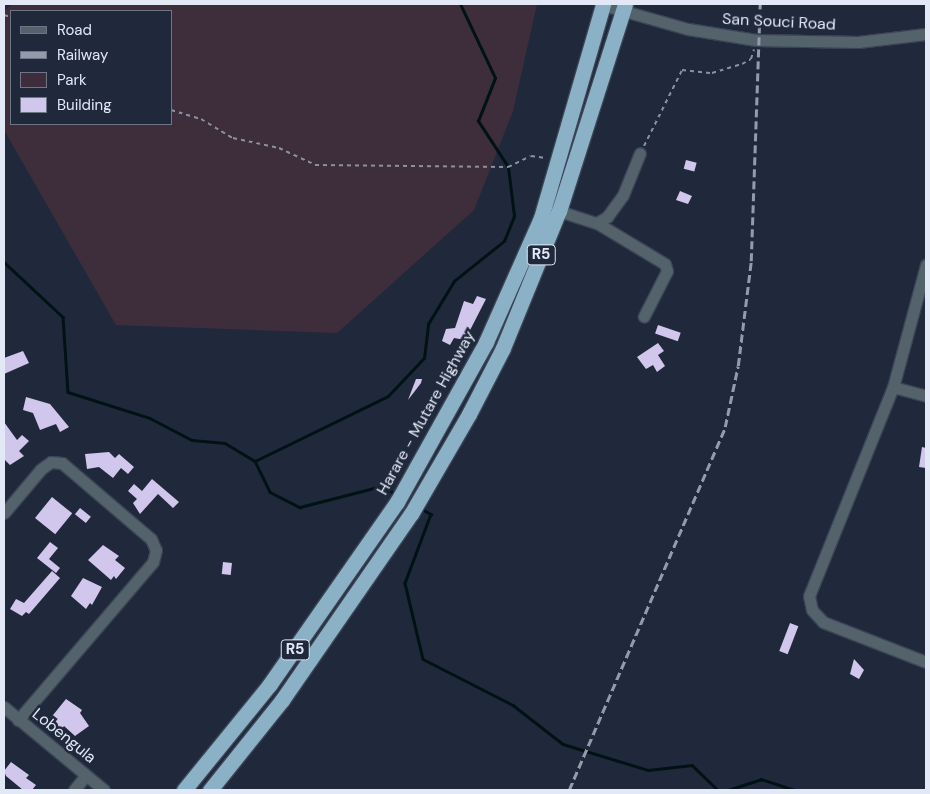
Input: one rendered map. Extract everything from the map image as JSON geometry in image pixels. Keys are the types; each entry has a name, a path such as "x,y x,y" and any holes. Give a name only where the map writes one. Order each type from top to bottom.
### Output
{"highway":[{"name":"Harare - Mutare Highway","path":"184,790 270,684 397,502 486,342 525,257 560,159 603,4"},
{"name":"R5","path":"210,790 282,700 425,493 503,348 559,211 624,7"}],"street":[{"name":"San Souci Road","path":"603,4 624,7 688,29 756,40 858,42 926,34"},
{"path":"597,223 611,213 623,195 640,153"},
{"path":"559,211 597,223 665,264 667,271 644,316"},
{"path":"926,264 892,387 809,596 812,610 823,622 926,662"},
{"path":"892,387 926,396"},
{"path":"4,512 40,469 51,462 62,463 151,539 156,550 154,562 18,720"},
{"name":"Lobengula","path":"4,707 104,790"},
{"path":"74,790 86,775"}],"path":[{"path":"640,153 682,70 712,73 747,62 756,40"},
{"path":"172,110 201,119 233,138 279,148 315,165 508,167 531,156 560,159"}],"green space":[{"path":"13,4 537,4 513,111 474,210 337,333 116,325 4,130 4,11"}],"building":[{"path":"686,160 697,163 694,172 684,169"},
{"path":"680,191 692,196 688,204 676,200"},
{"path":"477,296 486,299 465,340 454,338 450,345 442,341 446,329 455,328 464,301 473,304"},
{"path":"658,325 681,333 678,341 655,334"},
{"path":"658,343 664,351 658,355 665,366 657,372 653,365 646,369 637,357"},
{"path":"23,351 29,363 4,374 4,358"},
{"path":"416,379 422,379 421,383 408,400"},
{"path":"26,397 50,404 69,427 60,432 56,424 40,430 33,413 23,410"},
{"path":"4,422 17,440 22,435 29,441 19,451 24,456 10,465 4,459"},
{"path":"922,447 926,448 926,468 919,467"},
{"path":"109,452 115,458 119,454 134,467 128,474 121,468 113,478 99,467 87,469 85,454"},
{"path":"152,479 179,502 173,508 158,494 140,514 133,503 137,499 128,491 134,484 142,491"},
{"path":"52,497 72,513 55,534 35,518"},
{"path":"80,508 91,517 86,523 75,514"},
{"path":"50,542 58,548 49,559 60,568 56,573 37,558"},
{"path":"103,545 119,556 115,560 125,568 116,579 114,576 111,580 88,560"},
{"path":"223,562 232,563 231,575 222,574"},
{"path":"52,571 60,578 29,614 26,612 22,616 10,609 16,599 24,603"},
{"path":"83,578 102,587 92,605 90,603 86,609 71,596"},
{"path":"790,623 798,626 788,654 779,651"},
{"path":"854,659 864,670 859,679 850,674"},
{"path":"66,699 82,710 80,713 89,726 75,736 64,726 61,730 49,720"},
{"path":"11,762 29,775 26,778 36,785 32,790 23,790 6,776 4,771"}],"waterway":[{"path":"255,461 388,396 424,358 428,324 454,281 504,241 514,216 508,167 478,121 495,78 460,4"},
{"path":"4,262 63,317 68,392 150,418 192,440 225,443 255,461 270,492 300,507 382,486 396,494"},
{"path":"420,508 431,514 405,583 423,659 513,705 563,744 648,770 692,765 718,790"},
{"path":"728,790 761,779 795,790"}],"railway":[{"path":"569,790 725,427 738,366 751,261 760,4"}]}
